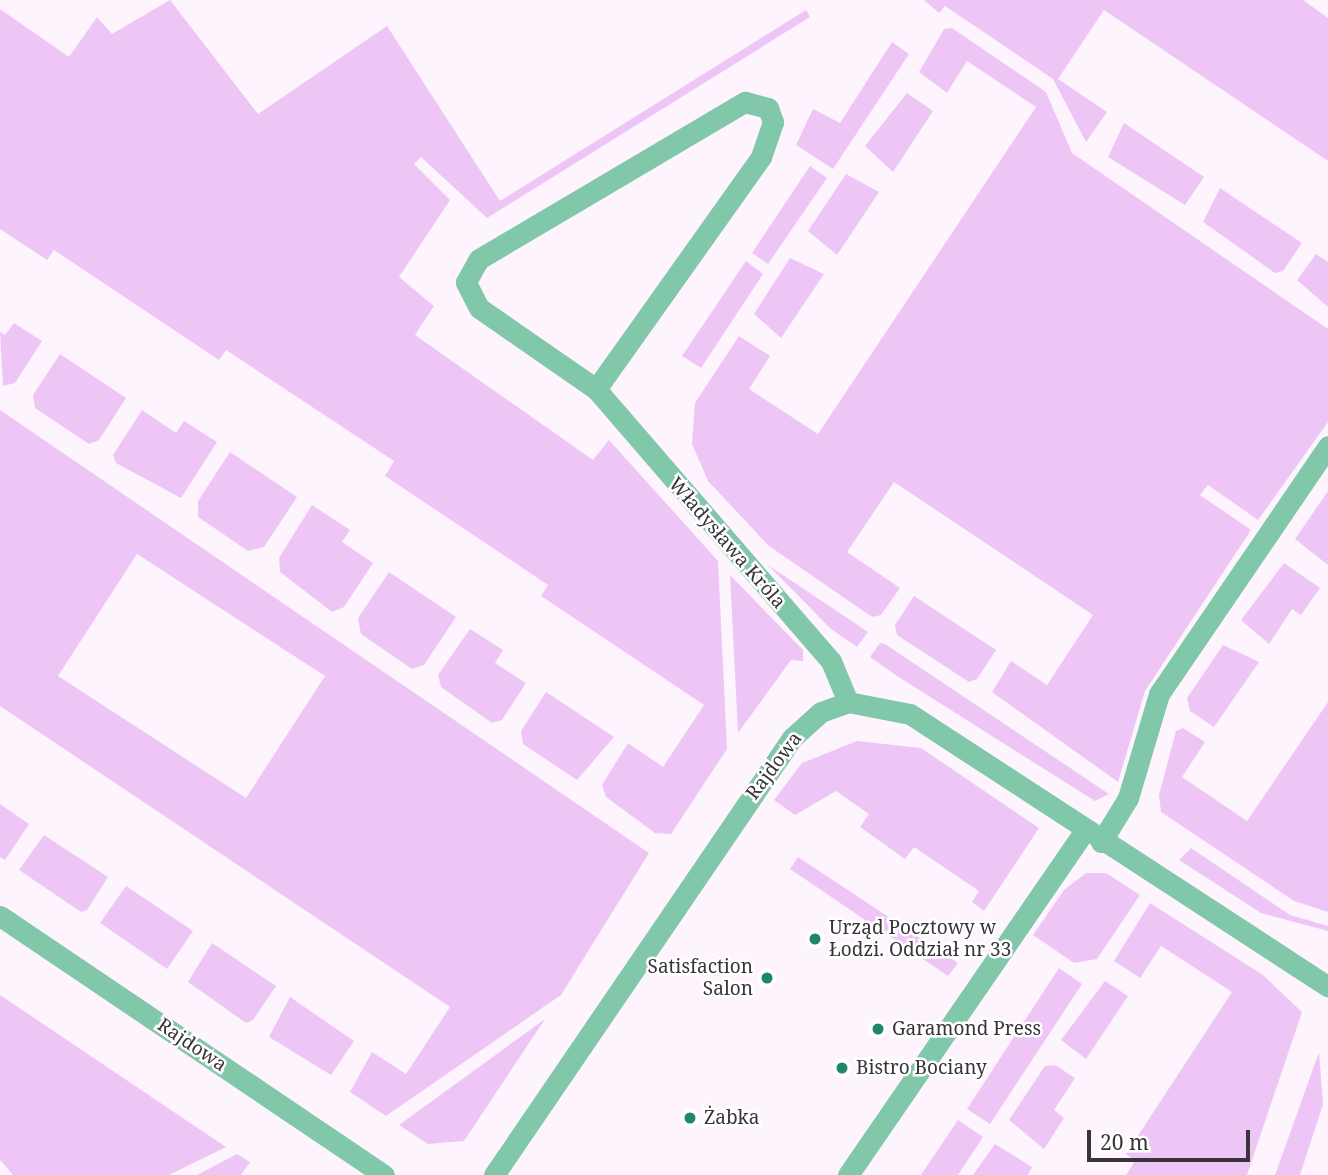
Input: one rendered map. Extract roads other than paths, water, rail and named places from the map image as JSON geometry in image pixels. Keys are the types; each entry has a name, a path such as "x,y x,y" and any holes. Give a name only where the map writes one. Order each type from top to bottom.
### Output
{"street":[{"name":"Władysława Króla","path":"596,389 761,157 773,122 759,102 720,112 470,269 466,282 478,308 596,389 831,661 848,702"},
{"path":"848,1175 1092,837 1128,798 1159,694 1328,446"},
{"path":"848,702 910,714 1092,837 1328,987"},
{"name":"Rajdowa","path":"494,1175 792,738 821,712 848,702"},
{"name":"Rajdowa","path":"0,916 384,1175"}],"place":[{"name":"Urząd Pocztowy w Łodzi. Oddział nr 33","path":"815,939"},
{"name":"Satisfaction Salon","path":"767,978"},
{"name":"Garamond Press","path":"878,1029"},
{"name":"Bistro Bociany","path":"842,1068"},
{"name":"Żabka","path":"690,1118"}]}
